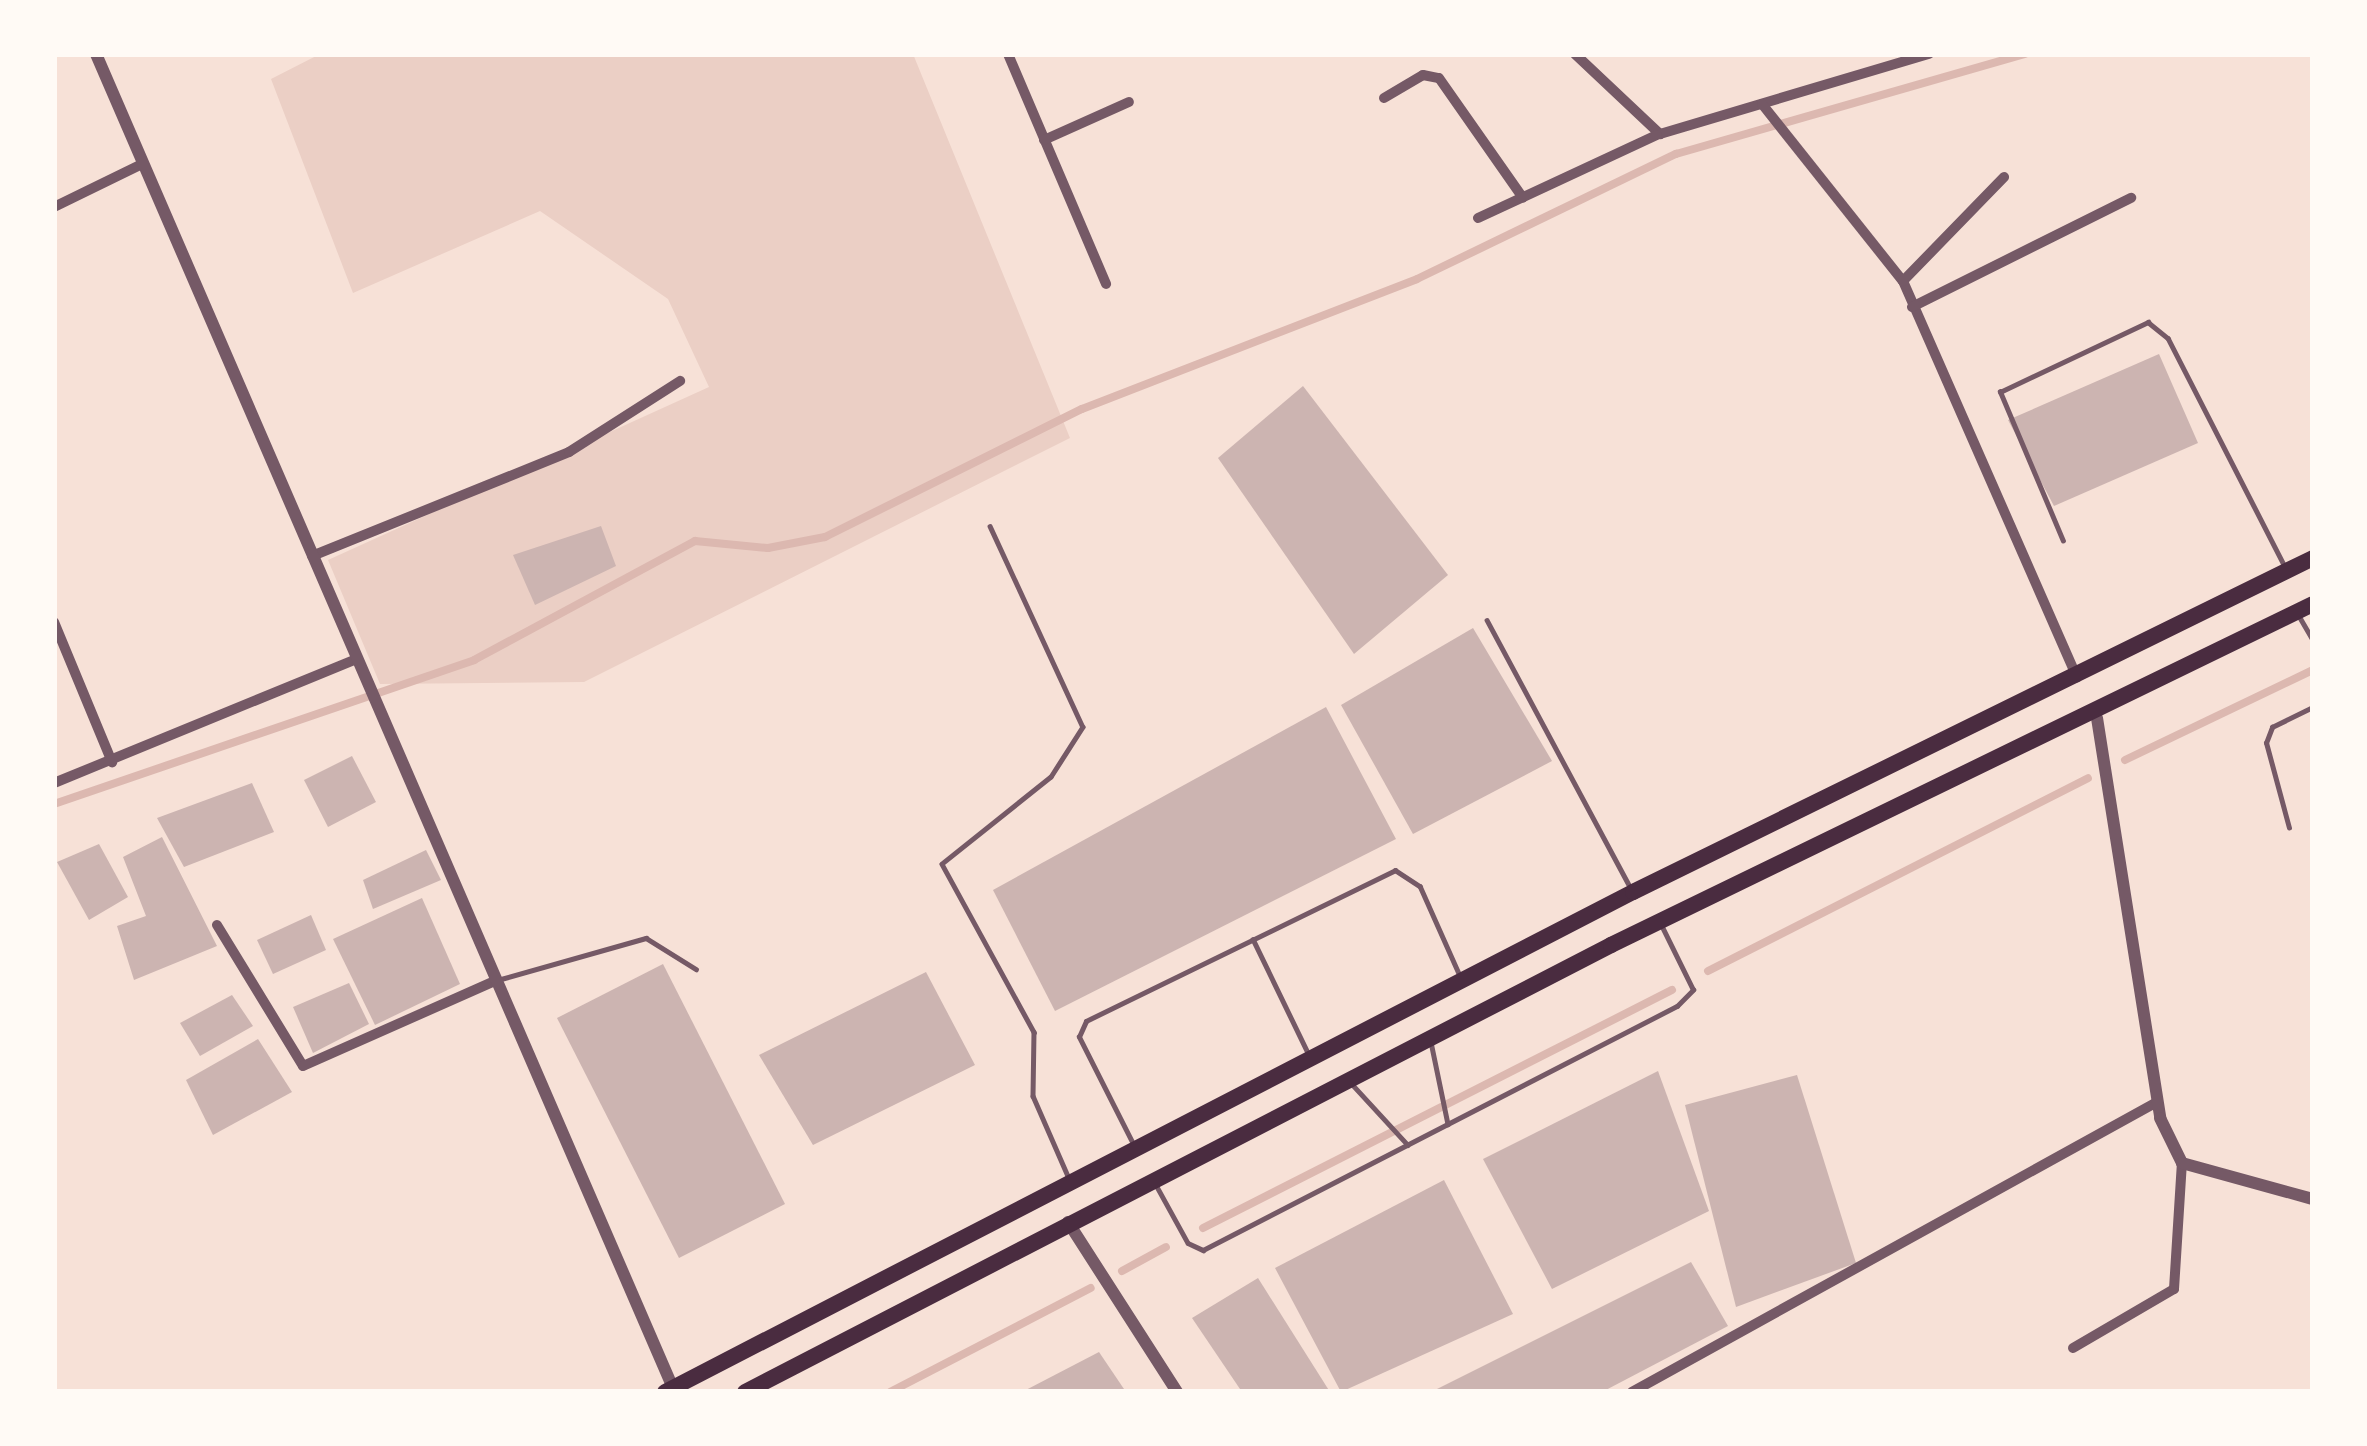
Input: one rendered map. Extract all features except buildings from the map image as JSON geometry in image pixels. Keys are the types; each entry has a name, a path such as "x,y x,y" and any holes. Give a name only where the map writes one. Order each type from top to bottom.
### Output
{"main road":[{"path":"669,1390 1633,892 2078,680 2313,558"},
{"path":"745,1392 1430,1037 1659,922 2097,718 2305,608"}],"street":[{"path":"96,54 669,1390"},
{"path":"1007,54 1106,284"},
{"path":"1575,54 1660,134"},
{"path":"1478,218 1660,134 1891,58 1929,54"},
{"path":"1384,98 1439,78 1523,197"},
{"path":"1044,140 1129,102"},
{"path":"1762,104 1903,281 2078,680"},
{"path":"54,207 142,164"},
{"path":"1903,281 2004,177"},
{"path":"1912,307 2132,198"},
{"path":"312,556 569,452 680,381"},
{"path":"54,622 112,762"},
{"path":"54,783 358,663"},
{"path":"2073,1348 2174,1289 2182,1163 2155,1103 2097,718"},
{"path":"217,925 303,1066 495,981"},
{"path":"1631,1392 2155,1103"},
{"path":"2182,1163 2313,1199"},
{"path":"1068,1221 1177,1392"}],"lane":[{"path":"2063,541 2000,392 2148,322 2168,338 2287,572"},
{"path":"990,526 1083,727 1051,777 942,864 1034,1032 1033,1096 1071,1182"},
{"path":"2305,608 2312,639"},
{"path":"1487,620 1633,892"},
{"path":"2290,828 2266,743 2272,727 2313,706"},
{"path":"1135,1149 1081,1025 1404,870 1462,981"},
{"path":"1152,1178 1188,1243 1203,1250 1684,1001 1692,985 1659,922"},
{"path":"495,981 646,938 696,969"},
{"path":"1253,939 1310,1057"},
{"path":"1430,1037 1448,1124"},
{"path":"1347,1079 1408,1145"}],"shaded area":[{"path":"320,54 913,54 1070,438 584,682 380,684 328,560 709,387 668,299 540,211 353,293 271,79"}],"waterway":[{"path":"54,804 474,660 695,541 768,548 825,537 1082,409 1417,279 1676,154 2025,54"},
{"path":"2125,760 2313,670"},
{"path":"1708,971 2088,778"},
{"path":"1203,1228 1672,990"},
{"path":"1122,1271 1166,1247"},
{"path":"890,1392 1091,1288"}]}
